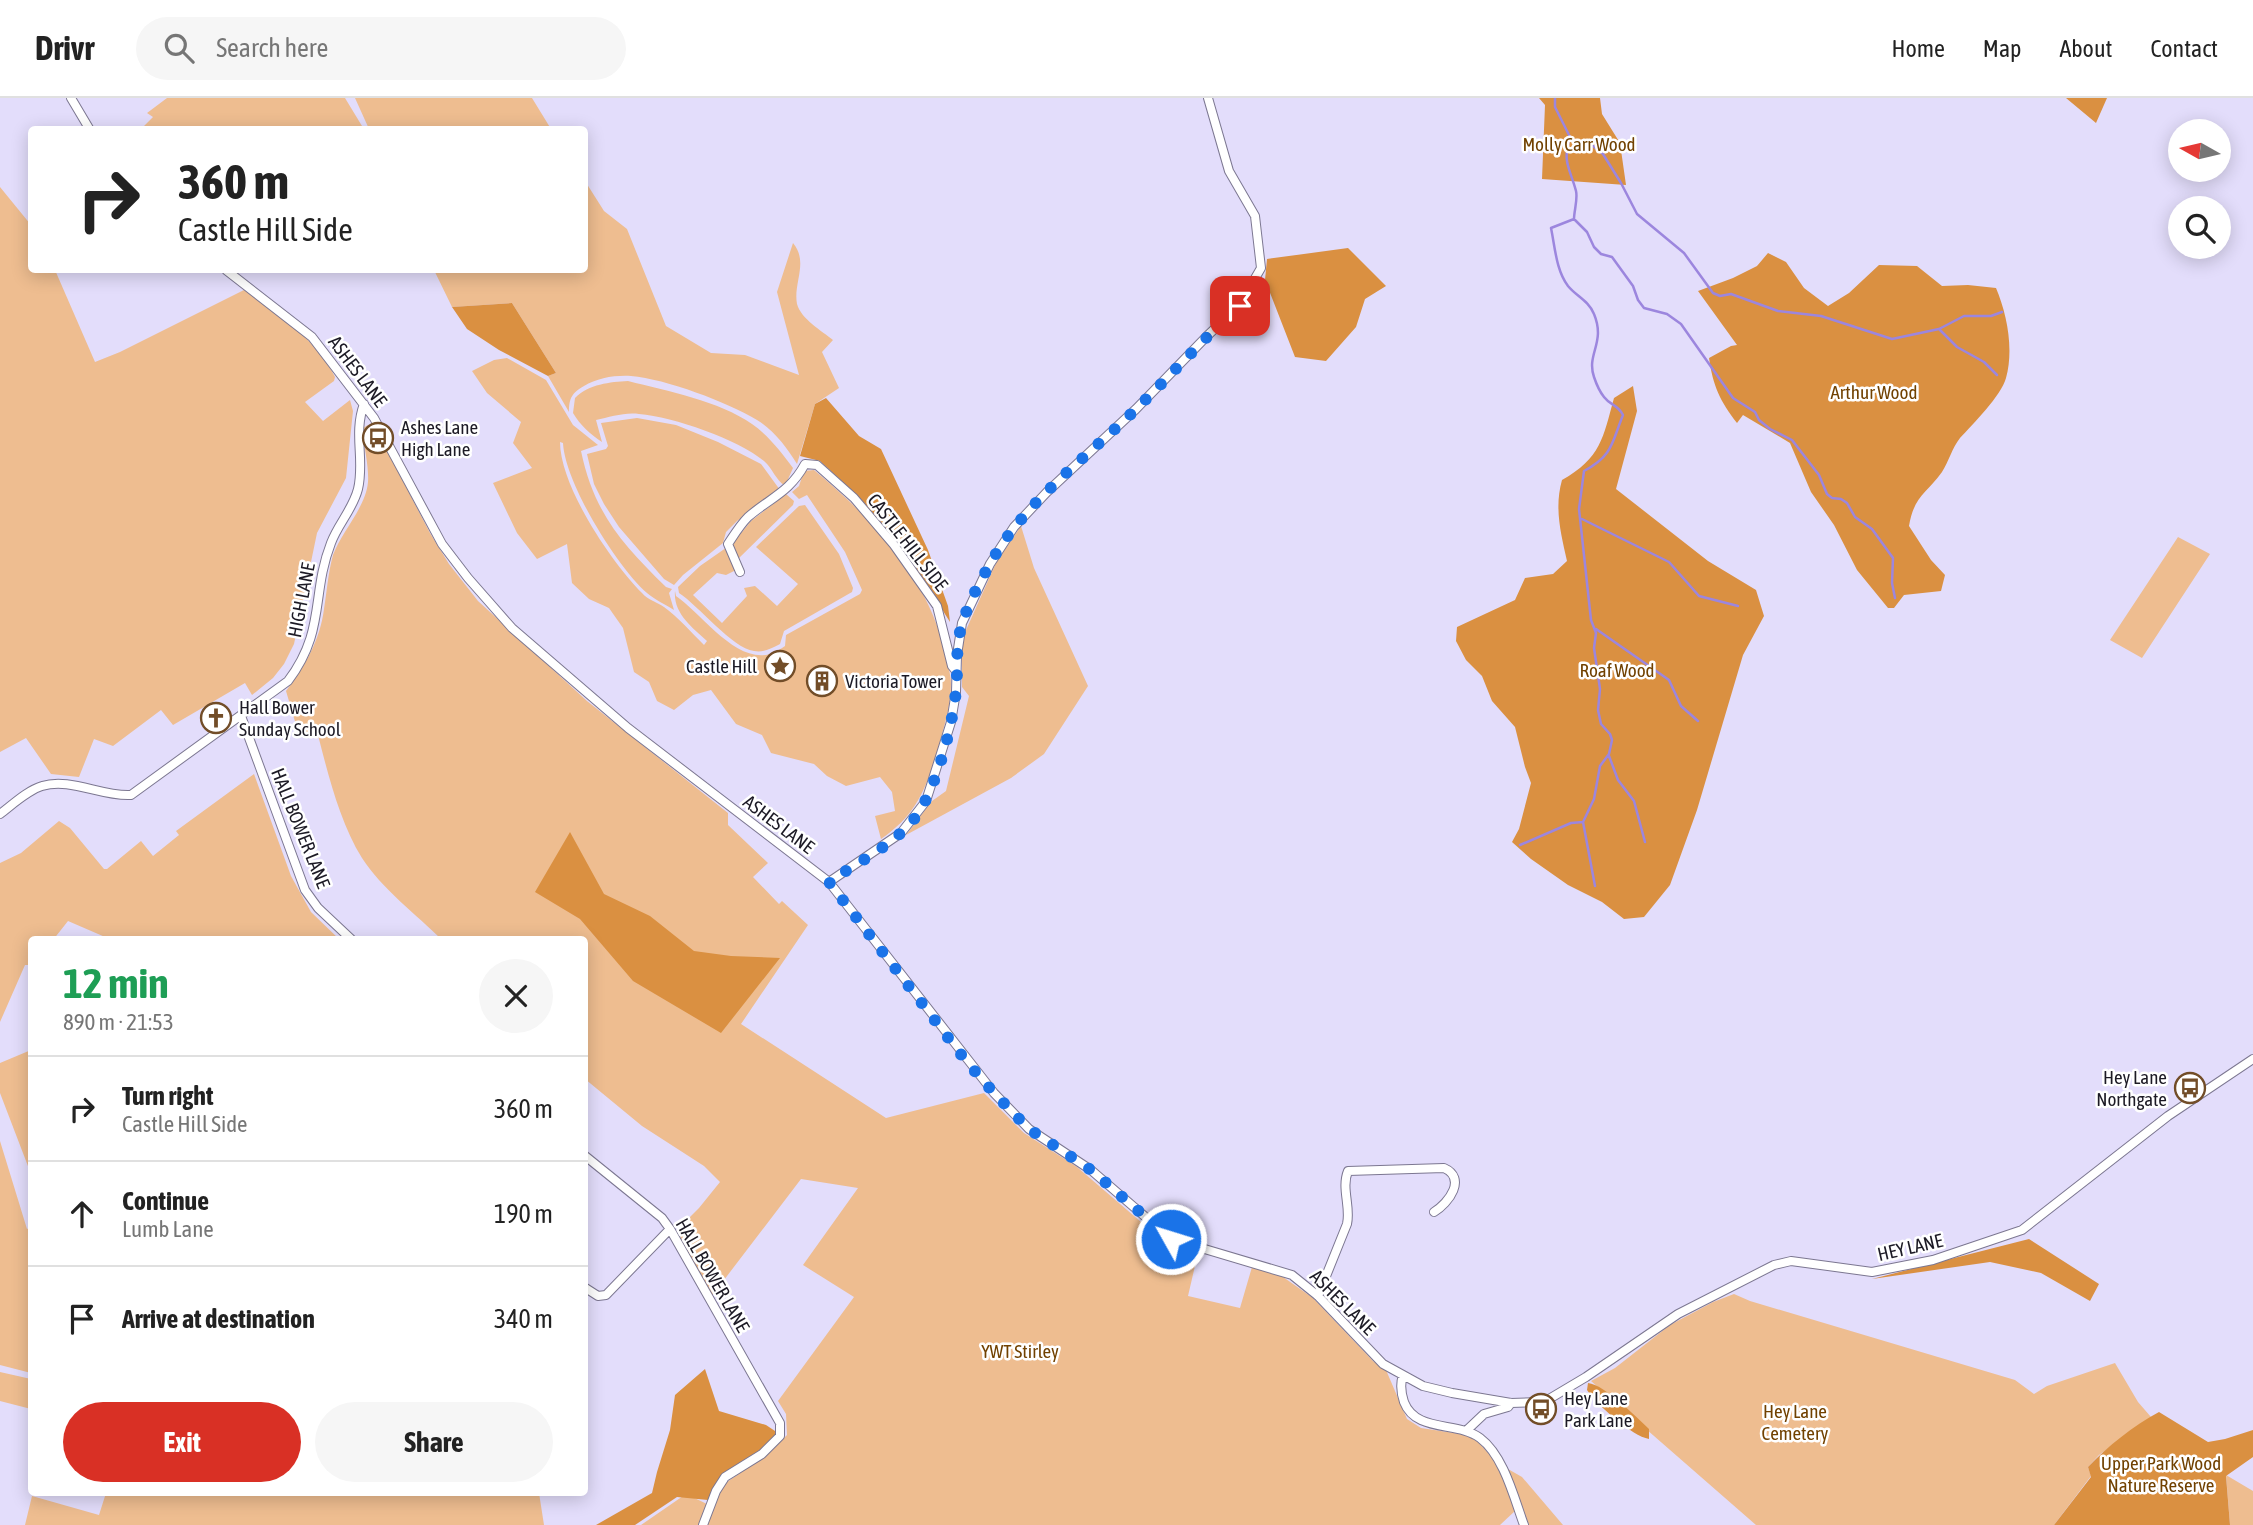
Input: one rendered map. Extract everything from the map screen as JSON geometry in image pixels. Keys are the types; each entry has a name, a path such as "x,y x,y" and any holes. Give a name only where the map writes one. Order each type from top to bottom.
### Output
{"street":[{"path":"71,98 88,126"},
{"path":"957,674 962,623 990,564 1014,527 1047,492 1136,409 1206,336 1240,306 1261,268 1255,216 1229,171 1208,98"},
{"name":"ASHES LANE","path":"230,273 313,337 374,418 442,544 512,628 628,728 829,882 966,1061 1029,1129 1091,1170 1171,1239 1293,1275 1318,1296 1383,1364 1423,1386 1452,1394 1511,1403"},
{"name":"HIGH LANE","path":"0,814 41,786 59,784 115,796 131,795 288,681 301,663 311,641 326,558 332,540 355,499 360,463 358,418 364,404"},
{"name":"CASTLE HILL SIDE","path":"740,572 728,544 737,530 748,517 786,490 805,464 817,466 854,498 894,545 937,606 952,666 957,674 951,722 926,801 901,833 829,882"},
{"name":"HALL BOWER LANE","path":"241,716 305,890 318,908 348,936"},
{"name":"HEY LANE","path":"1511,1403 1544,1402 1586,1377 1678,1314 1774,1265 1791,1261 1872,1272 1933,1261 2022,1230 2168,1116 2253,1059"},
{"name":"HALL BOWER LANE","path":"588,1158 662,1218 670,1229 780,1423 780,1436 762,1454 725,1477 703,1525"},
{"path":"1318,1296 1350,1212 1345,1188 1348,1171 1451,1170 1455,1175 1456,1186 1444,1206 1434,1212"},
{"path":"588,1290 598,1296 606,1295 670,1229"},
{"path":"1403,1375 1402,1396 1407,1409 1419,1420 1466,1431 1481,1439 1495,1457 1524,1525"},
{"path":"1466,1431 1484,1414 1508,1407 1511,1403"}],"green space":[{"path":"167,98 345,98 362,126 144,126 153,117 147,113"},
{"path":"355,98 532,98 549,126 368,126"},
{"name":"Molly Carr Wood","path":"1539,98 1600,98 1602,114 1620,143 1626,185 1542,179 1545,105"},
{"path":"2066,98 2107,98 2096,123"},
{"path":"588,186 604,211 627,229 666,326 711,353 745,355 799,375 777,292 793,243 800,258 797,304 807,320 833,340 822,352 839,388 815,404 797,464 774,434 757,420 713,399 645,378 625,376 595,381 574,394 569,412 548,376 556,373 512,303 452,307 435,273 588,273"},
{"path":"0,187 28,221 28,273 56,273 95,362 244,290 307,339 318,350 335,377 334,381 305,402 323,421 350,400 353,411 346,478 317,533 294,644 273,678 252,695 245,683 173,725 161,710 113,746 94,739 79,777 51,774 26,738 0,752"},
{"path":"1348,248 1386,286 1365,299 1356,327 1326,361 1295,357 1265,280 1267,259"},
{"name":"Arthur Wood","path":"1768,253 1786,262 1804,288 1828,306 1849,293 1879,265 1917,266 1942,286 1996,288 2008,332 2006,378 1993,401 1957,442 1942,472 1917,502 1909,526 1931,560 1945,575 1941,591 1904,595 1894,608 1888,608 1857,570 1834,525 1811,492 1790,443 1743,415 1737,423 1722,400 1715,385 1709,358 1737,345 1698,291 1757,266"},
{"path":"512,303 556,373 548,376 499,350 467,329 452,307"},
{"path":"507,358 546,380 573,425 598,445 581,451 602,510 636,556 666,587 672,589 669,593 674,610 647,593 608,545 573,480 563,443 560,442 568,480 602,543 644,595 669,611 704,645 707,641 680,613 675,599 675,591 676,596 732,645 757,655 770,654 782,648 785,646 786,635 860,594 862,590 845,552 807,495 799,499 792,492 799,486 804,471 814,470 878,530 913,577 927,603 938,630 951,684 946,718 928,779 918,801 893,830 881,839 875,816 895,811 892,792 880,777 846,786 827,776 814,764 771,753 762,735 736,724 711,690 693,695 674,710 657,701 649,682 634,672 623,628 609,608 589,599 572,583 567,544 537,559 517,533 493,483 532,468 513,443 521,422 487,393 472,371 494,360"},
{"path":"628,381 709,403 752,424 769,439 793,468 785,486 764,461 752,453 705,430 670,420 634,414 596,420 602,442 586,429 573,413 575,398 593,387"},
{"name":"Roaf Wood","path":"1633,386 1637,411 1616,489 1708,561 1756,590 1764,616 1743,655 1697,810 1670,885 1644,917 1624,919 1602,902 1568,885 1512,842 1519,829 1531,783 1515,727 1492,701 1482,676 1466,660 1456,641 1457,627 1515,600 1525,578 1553,574 1567,561 1558,511 1562,480 1593,455 1603,436 1614,398"},
{"path":"826,398 859,436 881,449 928,550 948,606 950,622 903,547 858,496 820,461 800,456 815,404"},
{"path":"637,418 676,425 718,442 761,464 780,490 737,521 726,532 723,543 674,585 664,579 619,527 594,484 587,454 608,446 601,423"},
{"name":"YWT Stirley","path":"372,426 378,433 430,533 449,564 478,601 587,701 728,813 728,825 768,863 753,877 779,904 782,901 808,925 741,1024 886,1118 984,1093 1024,1133 1077,1167 1162,1240 1198,1253 1188,1296 1240,1308 1252,1267 1276,1272 1313,1298 1373,1361 1386,1370 1407,1419 1421,1428 1467,1435 1478,1442 1491,1456 1503,1476 1516,1510 1500,1525 706,1525 714,1501 727,1482 769,1453 787,1435 786,1414 778,1401 854,1297 803,1265 858,1188 801,1179 711,1297 677,1230 720,1182 704,1166 642,1126 588,1081 588,936 438,936 389,891 362,858 341,814 318,735 299,735 286,691 315,642 322,620 333,555 366,491 368,476 363,428"},
{"path":"786,494 794,501 793,505 736,561 734,571 726,575 717,573 693,595 722,623 747,596 744,588 755,586 777,606 798,584 756,547 799,506 805,505 839,554 853,588 852,592 784,631 780,644 765,651 754,651 726,635 679,593 678,587 700,566 733,543 751,521"},
{"path":"1021,526 1034,568 1088,686 1044,754 1011,778 906,835 932,801 946,791 969,696 962,687 962,639 996,563"},
{"path":"2178,537 2210,554 2142,658 2110,640"},
{"path":"254,774 291,876 311,912 336,936 103,936 68,921 56,936 28,936 28,965 25,965 0,1022 0,863 21,853 59,821 70,828 104,869 141,841 153,856 179,835 176,831"},
{"path":"570,832 604,894 650,916 694,951 780,958 721,1033 633,981 580,919 535,892"},
{"path":"28,1051 28,1166 0,1093 0,1063"},
{"path":"0,1141 28,1228 28,1372 0,1365"},
{"path":"2029,1239 2099,1284 2090,1301 2041,1273 1990,1262 1872,1279"},
{"name":"Hey Lane Cemetery","path":"1734,1294 2015,1380 2034,1394 2047,1386 2115,1363 2138,1402 2151,1417 2099,1455 2088,1467 2091,1476 2054,1525 1756,1525 1591,1381 1615,1368 1670,1325"},
{"path":"705,1369 719,1411 766,1425 778,1433 760,1450 722,1474 708,1500 677,1497 635,1525 596,1525 652,1493 670,1430 675,1395"},
{"path":"0,1372 28,1378 28,1408 0,1401"},
{"path":"1588,1383 1603,1389 1628,1409 1649,1429 1649,1439 1625,1426 1607,1411 1587,1390"},
{"name":"Upper Park Wood Nature Reserve","path":"2159,1412 2208,1442 2253,1430 2253,1457 2226,1476 2230,1525 2054,1525 2091,1477 2088,1467 2121,1437"},
{"path":"1508,1469 1522,1477 1563,1525 1529,1525"},
{"path":"2226,1475 2253,1491 2253,1525 2230,1525"},
{"path":"686,1494 707,1504 700,1525 641,1525"},
{"path":"32,1496 99,1515 105,1496 539,1496 544,1525 25,1525"}],"waterway":[{"path":"1520,845 1571,823 1583,822 1594,799 1600,766 1609,754 1612,740 1601,724 1598,710 1600,689 1594,648 1596,633 1591,620 1579,509 1584,471 1606,454 1623,415 1604,397 1594,377 1592,362 1598,333 1594,314 1568,286 1556,258 1551,228 1574,219 1577,198 1567,159 1570,137 1555,107 1555,98"},
{"path":"1570,137 1572,141 1592,145 1603,154 1637,214 1684,253 1713,293 1720,296 1731,294 1778,311 1821,316 1892,339 1939,329 1964,316 1991,316 2002,312"},
{"path":"1575,220 1587,232 1594,247 1601,254 1612,257 1633,286 1644,308 1667,314 1681,324 1733,398 1755,412 1759,420 1770,429 1792,440 1819,475 1827,494 1847,503 1855,517 1872,529 1893,558 1892,583 1895,598"},
{"path":"1939,329 1957,347 1984,362 1997,375"},
{"path":"1582,519 1669,562 1699,596 1738,606"},
{"path":"1596,629 1669,680 1681,706 1698,721"},
{"path":"1609,756 1618,780 1634,801 1645,842"},
{"path":"1583,822 1595,886"}],"place":[{"name":"Ashes Lane High Lane","path":"378,438"},
{"name":"Castle Hill","path":"780,666"},
{"name":"Victoria Tower","path":"822,681"},
{"name":"Hall Bower Sunday School","path":"216,718"},
{"name":"Hey Lane Northgate","path":"2190,1088"},
{"name":"Hey Lane Park Lane","path":"1541,1409"}],"route":[{"path":"1171,1239 1091,1170 1029,1129 994,1093 966,1061 829,882 901,833 926,801 951,722 962,623 990,564 1014,527 1047,492 1136,409 1206,336 1240,306"}]}
